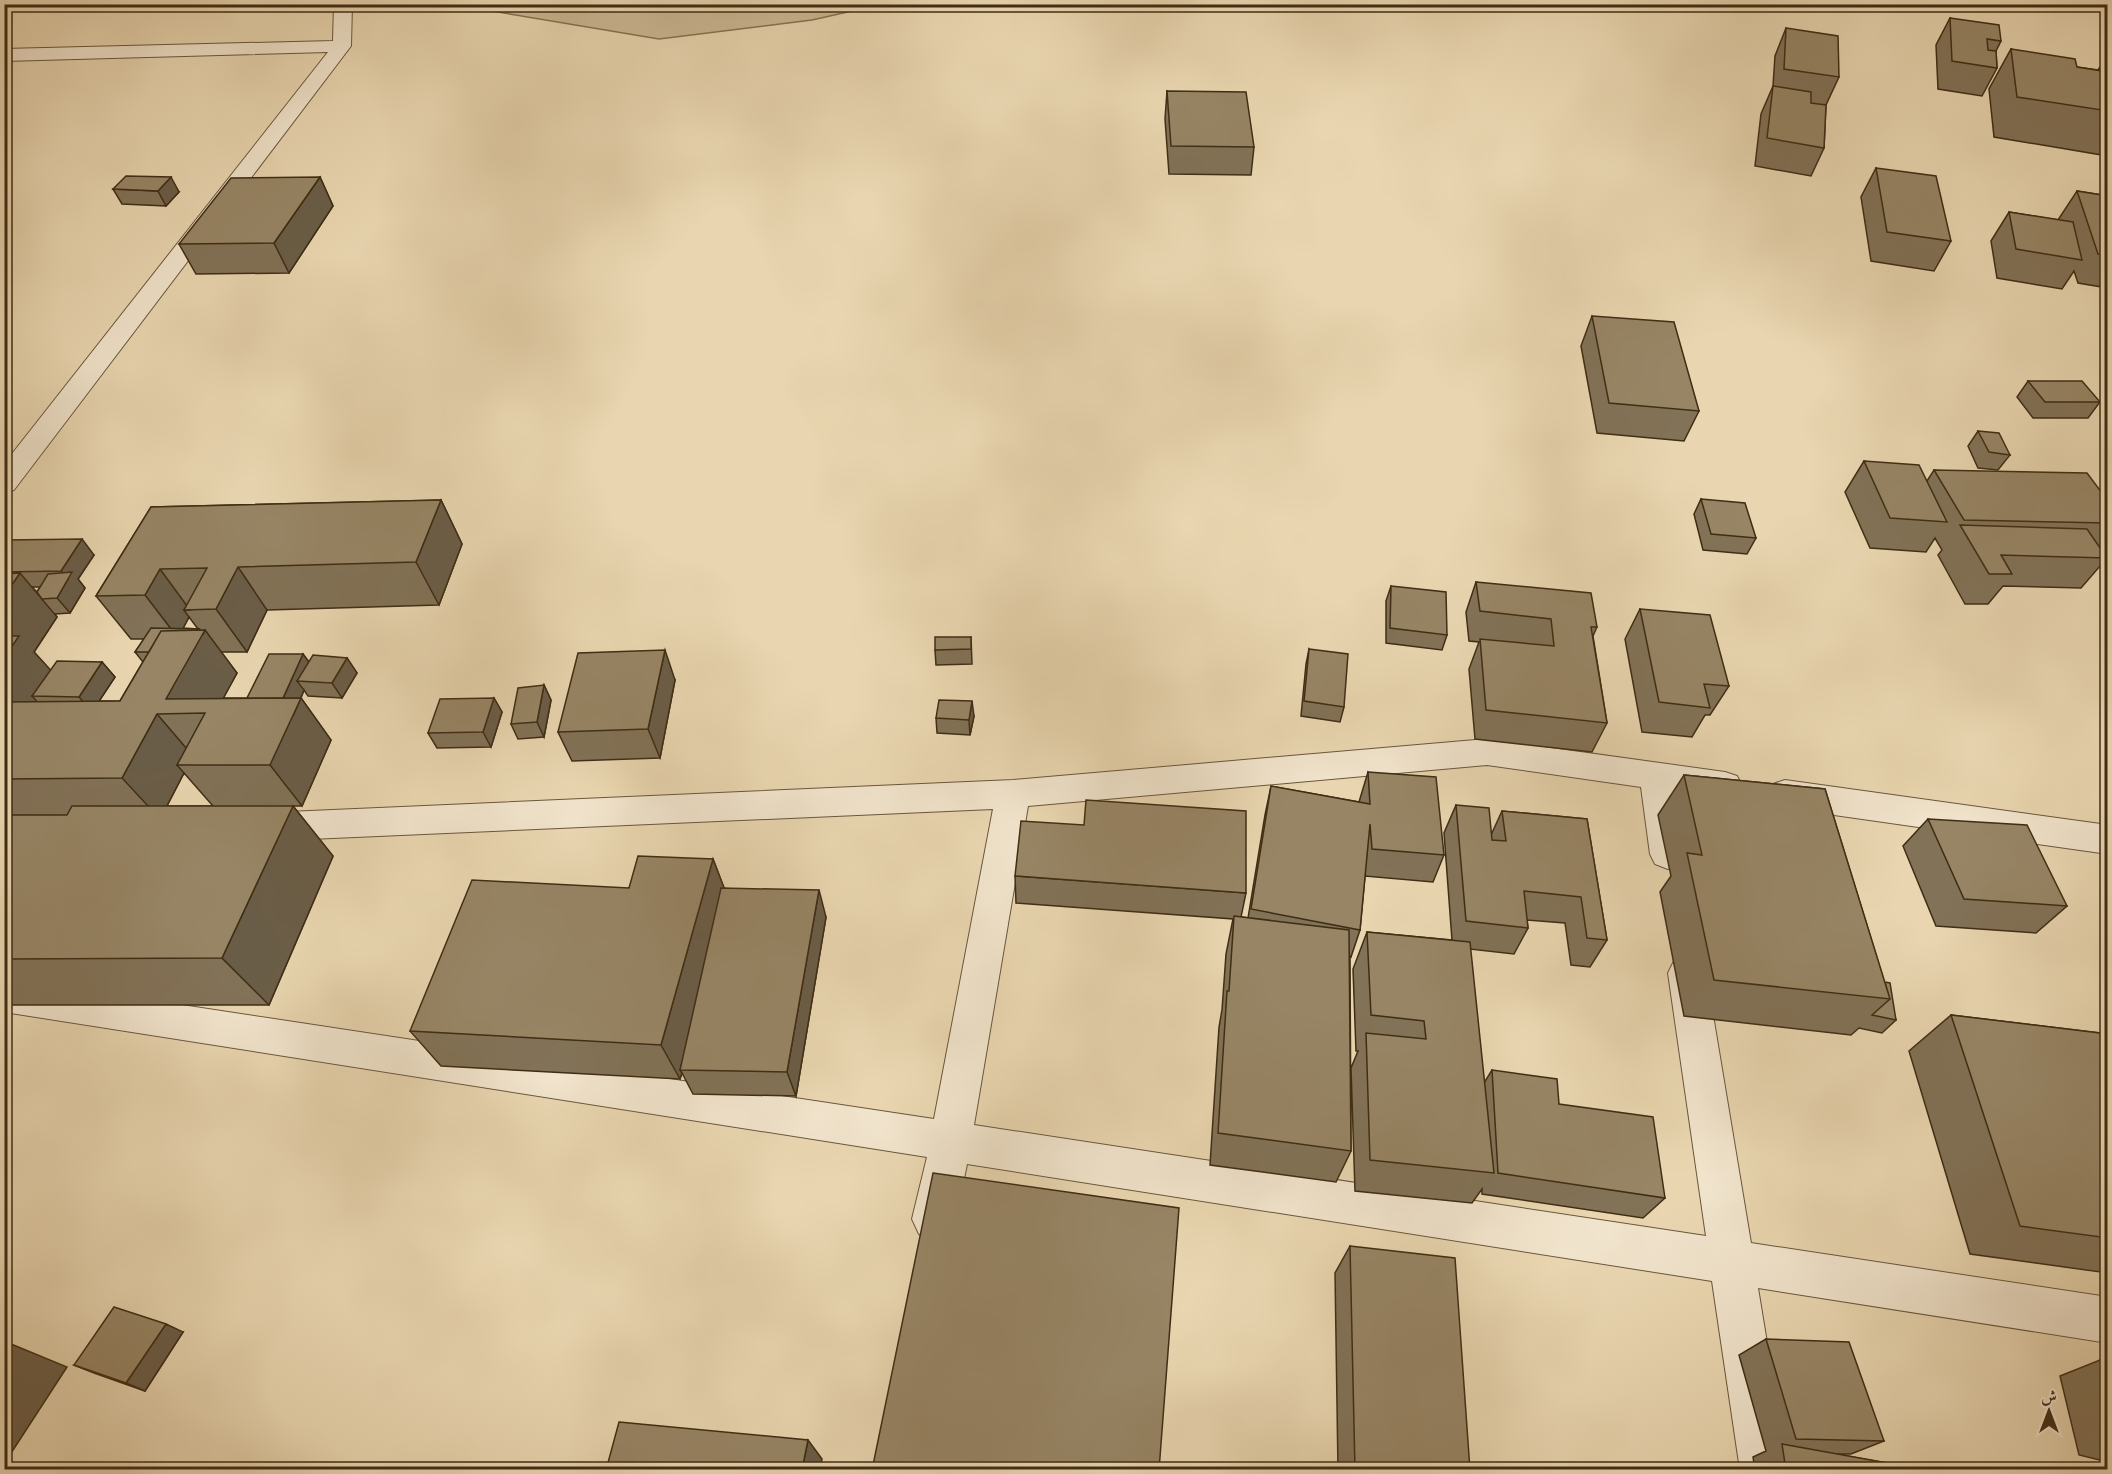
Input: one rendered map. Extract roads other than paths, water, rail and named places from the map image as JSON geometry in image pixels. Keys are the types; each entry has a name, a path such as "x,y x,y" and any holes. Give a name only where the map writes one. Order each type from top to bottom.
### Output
{"street":[{"path":"4,483 342,46 343,4"},
{"path":"4,55 342,46"},
{"path":"230,829 1013,794 1487,752 2108,840"},
{"path":"1656,776 1674,894"},
{"path":"927,1254 951,1141 1013,794"},
{"path":"1682,942 1764,1470"},
{"path":"4,995 2108,1320"}]}
